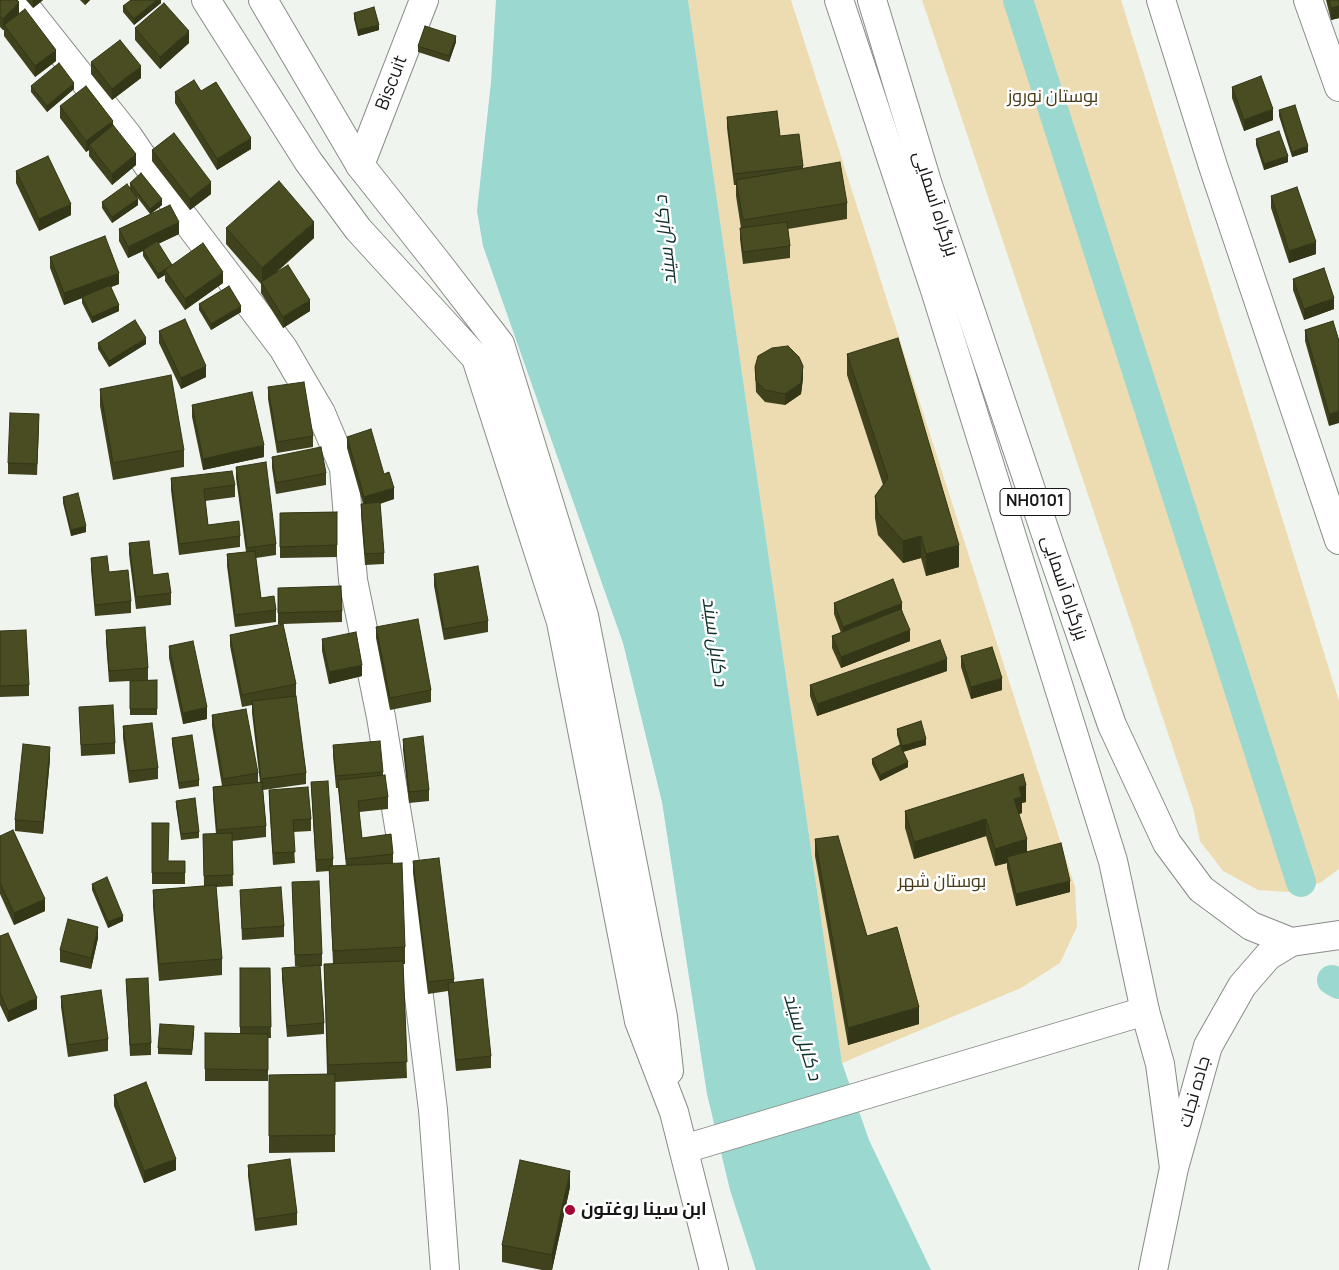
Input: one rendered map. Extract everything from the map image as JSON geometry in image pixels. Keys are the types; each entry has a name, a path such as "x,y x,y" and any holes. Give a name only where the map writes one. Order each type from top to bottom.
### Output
{"main road":[{"path":"20,0 128,136 179,211 283,348 321,413 344,468 353,580 381,717 408,880 416,972 433,1110 445,1270"},
{"path":"206,0 308,161 358,229 476,358 561,622 639,1021 674,1112 696,1145 714,1270"},
{"path":"263,0 360,166 500,344 584,616 663,1017 674,1112"},
{"name":"Biscuit","path":"360,166 424,0"},
{"path":"839,0 935,290 1110,851 1145,1011 1160,1064 1174,1168"},
{"name":"بزرگراه آسمایی","path":"872,0 928,185 1112,725 1167,843 1201,888 1251,926 1291,942"},
{"path":"1161,0 1210,157 1334,513 1339,540"},
{"path":"1308,0 1339,86"},
{"path":"1291,942 1339,935"},
{"name":"جاده نجات","path":"1153,1270 1174,1168 1208,1046 1242,986 1268,956 1291,942"},
{"path":"696,1145 1145,1011"}],"green space":[{"name":"بوستان شهر","path":"688,0 791,0 1075,887 1077,927 1060,963 1021,988 842,1063"},
{"name":"بوستان نوروز","path":"922,0 1121,0 1339,701 1339,869 1320,883 1288,892 1258,890 1223,871 1200,841 1193,808"}],"water":[{"name":"د کابل سيند","path":"496,0 688,0 842,1063 869,1140 931,1270 756,1270 730,1190 707,1094 662,802 623,643 483,246 477,211 491,82"}],"building":[{"path":"0,0 17,0 19,2 3,19 0,16"},
{"path":"131,0 157,0 134,19 123,6"},
{"path":"1329,0 1339,0 1339,6 1331,8"},
{"path":"164,3 189,31 160,57 135,28"},
{"path":"374,7 379,25 358,30 354,13"},
{"path":"25,9 56,50 35,66 4,25"},
{"path":"425,26 456,36 449,56 418,46"},
{"path":"120,40 141,66 112,89 91,62"},
{"path":"59,63 74,83 47,106 31,86"},
{"path":"1261,76 1273,109 1244,120 1232,87"},
{"path":"194,80 201,91 216,82 251,138 217,159 175,92"},
{"path":"86,86 113,121 86,141 60,106"},
{"path":"1295,105 1308,146 1292,152 1279,110"},
{"path":"777,111 780,136 799,134 803,166 734,174 727,117"},
{"path":"113,125 136,154 112,174 89,145"},
{"path":"1279,131 1288,156 1264,164 1256,139"},
{"path":"174,133 211,182 190,199 152,150"},
{"path":"48,156 71,204 39,219 16,171"},
{"path":"840,162 847,203 743,220 736,180"},
{"path":"141,173 162,199 150,209 130,183"},
{"path":"279,181 314,222 262,268 226,228"},
{"path":"127,184 138,199 112,217 102,202"},
{"path":"1297,187 1316,242 1289,251 1271,196"},
{"path":"170,205 179,222 128,247 119,229"},
{"path":"787,222 790,246 743,252 740,228"},
{"path":"105,236 119,273 64,293 50,257"},
{"path":"157,241 172,265 158,274 143,250"},
{"path":"203,243 223,272 185,299 165,270"},
{"path":"288,265 310,300 283,317 261,282"},
{"path":"1324,268 1334,298 1304,309 1293,279"},
{"path":"110,285 119,305 92,317 82,297"},
{"path":"229,286 241,306 211,324 199,304"},
{"path":"185,319 206,366 181,378 159,331"},
{"path":"135,320 146,338 109,361 98,343"},
{"path":"1333,321 1339,341 1339,411 1329,414 1305,330"},
{"path":"898,338 959,545 926,554 921,536 903,541 878,513 875,496 888,478 847,354"},
{"path":"788,346 799,357 803,366 801,383 785,394 765,390 756,381 755,367 758,356 772,348"},
{"path":"171,375 184,450 113,463 100,389"},
{"path":"304,382 313,436 277,442 268,387"},
{"path":"252,392 264,445 203,459 192,405"},
{"path":"10,413 39,414 37,464 8,463"},
{"path":"371,429 384,474 389,472 394,488 364,497 347,437"},
{"path":"321,447 326,473 276,483 272,457"},
{"path":"266,462 276,544 247,548 236,467"},
{"path":"232,471 235,485 204,489 208,525 239,521 240,536 179,544 171,478"},
{"path":"78,493 86,526 71,530 63,497"},
{"path":"380,502 384,553 365,554 361,504"},
{"path":"337,512 337,545 280,547 280,513"},
{"path":"149,541 153,575 168,573 171,593 136,597 129,543"},
{"path":"255,551 261,598 274,596 276,610 235,615 227,554"},
{"path":"107,556 109,572 128,570 131,601 95,605 91,558"},
{"path":"478,566 488,621 444,629 434,574"},
{"path":"893,579 902,603 843,627 834,603"},
{"path":"341,586 342,611 278,613 278,588"},
{"path":"901,609 910,630 841,657 832,636"},
{"path":"418,619 431,690 390,698 376,627"},
{"path":"283,624 296,684 242,695 230,635"},
{"path":"145,627 148,668 109,671 106,630"},
{"path":"26,630 29,685 0,686 0,631"},
{"path":"356,632 362,665 329,672 322,639"},
{"path":"940,640 947,659 817,704 810,685"},
{"path":"193,641 207,707 183,713 169,646"},
{"path":"992,647 1002,678 971,687 961,656"},
{"path":"157,680 157,709 130,709 130,681"},
{"path":"296,696 306,773 261,779 252,701"},
{"path":"113,705 115,743 81,745 79,707"},
{"path":"246,709 258,773 223,779 212,715"},
{"path":"921,721 926,739 902,746 897,729"},
{"path":"152,723 158,768 129,771 123,726"},
{"path":"192,735 199,780 179,783 172,738"},
{"path":"423,736 429,790 409,792 403,739"},
{"path":"380,741 383,772 336,776 333,745"},
{"path":"23,744 50,747 43,822 15,820"},
{"path":"900,745 908,762 880,775 872,759"},
{"path":"1023,774 1026,785 1019,787 1022,797 1014,799 1027,839 995,849 986,819 914,842 905,811"},
{"path":"385,775 388,797 358,801 362,838 391,834 393,854 346,859 338,780"},
{"path":"328,781 333,859 316,860 311,782"},
{"path":"262,782 266,826 217,830 213,787"},
{"path":"308,787 311,819 293,820 295,852 273,853 269,790"},
{"path":"195,798 199,832 181,834 176,801"},
{"path":"152,823 169,823 168,861 185,861 185,873 152,873"},
{"path":"13,830 45,899 14,913 0,883 0,836"},
{"path":"232,833 233,875 204,876 203,834"},
{"path":"838,836 867,936 897,927 919,1007 848,1028 815,839"},
{"path":"1061,843 1070,881 1016,894 1007,857"},
{"path":"439,858 454,979 428,982 413,861"},
{"path":"402,863 405,947 333,951 329,866"},
{"path":"107,877 123,916 108,922 92,884"},
{"path":"319,881 322,954 295,955 292,882"},
{"path":"216,885 222,959 159,964 153,890"},
{"path":"281,887 284,926 242,929 240,890"},
{"path":"68,919 98,927 91,958 60,950"},
{"path":"8,933 37,998 8,1011 0,993 0,936"},
{"path":"403,961 407,1062 328,1065 324,964"},
{"path":"320,965 324,1023 287,1026 282,968"},
{"path":"240,968 270,968 271,1027 240,1027"},
{"path":"148,978 151,1043 130,1045 126,979"},
{"path":"483,979 491,1056 456,1060 448,983"},
{"path":"101,990 108,1039 68,1045 61,996"},
{"path":"160,1024 194,1026 192,1050 158,1048"},
{"path":"205,1033 268,1034 268,1070 205,1069"},
{"path":"335,1074 335,1135 269,1136 269,1075"},
{"path":"146,1082 176,1159 144,1171 114,1095"},
{"path":"290,1159 297,1213 255,1219 248,1165"},
{"path":"520,1160 570,1171 552,1255 502,1245"}],"waterway":[{"path":"1018,0 1301,882"},
{"path":"1332,980 1339,984"}],"place":[{"name":"ابن سینا روغتون","path":"570,1210"}]}
